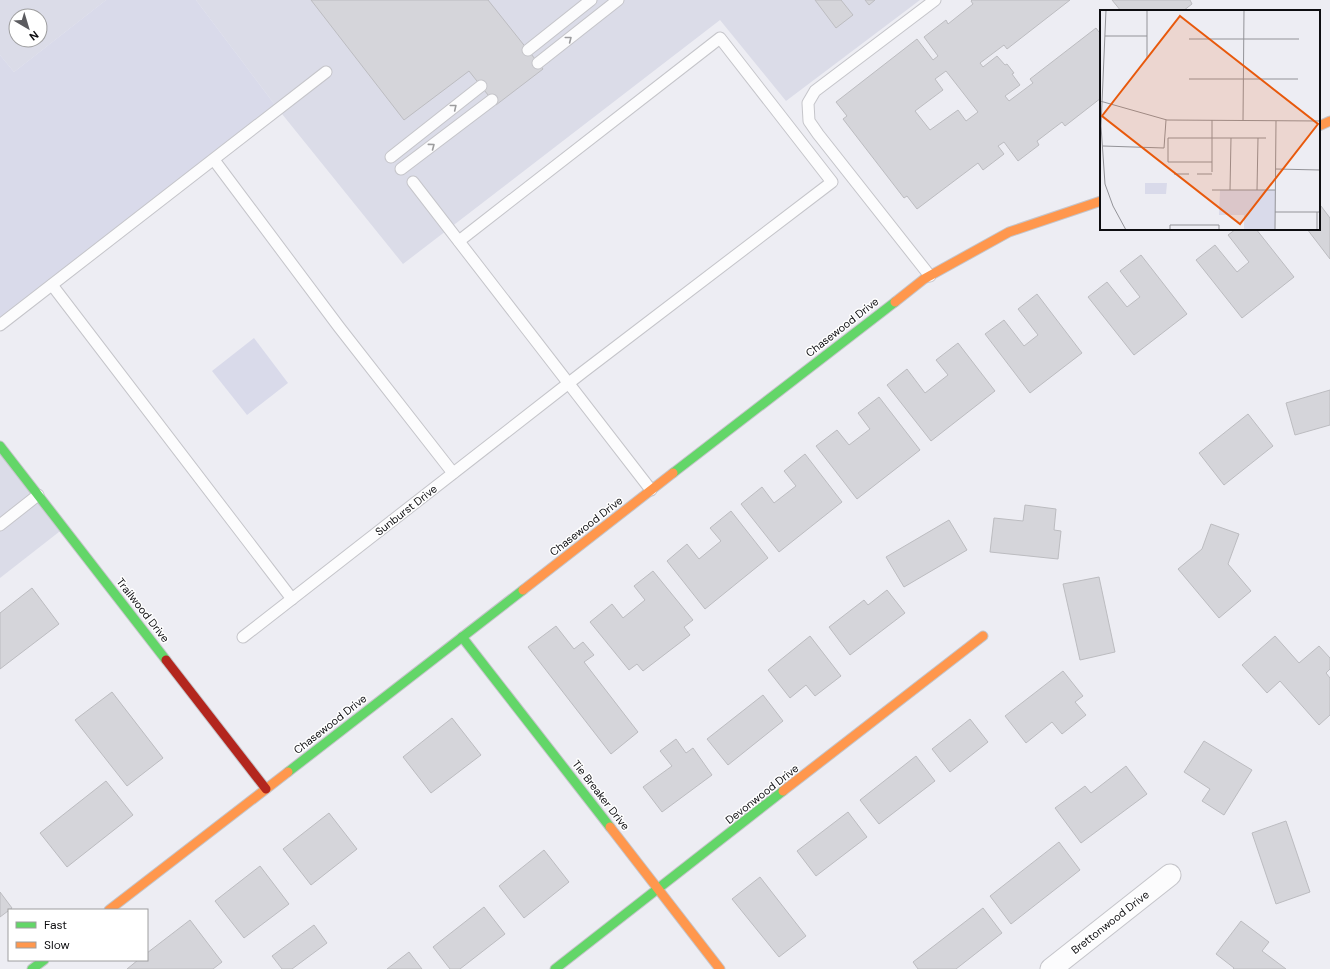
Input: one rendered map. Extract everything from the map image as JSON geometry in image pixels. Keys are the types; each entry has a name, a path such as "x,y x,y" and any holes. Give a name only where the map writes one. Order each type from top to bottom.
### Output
{"street":[{"path":"1320,126 1330,121"},
{"name":"Chasewood Drive","path":"110,909 924,279 1009,232 1100,201"},
{"name":"Trailwood Drive","path":"0,446 266,789"},
{"name":"Devonwood Drive","path":"555,969 983,636"},
{"name":"Tie Breaker Drive","path":"462,637 720,969"},
{"name":"Brettonwood Drive","path":"1051,969 1170,876"},
{"path":"32,969 43,961"}],"lane":[{"path":"528,50 591,0"},
{"path":"538,63 618,0"},
{"path":"930,276 818,134 809,121 808,104 815,91 935,0"},
{"name":"Sunburst Drive","path":"243,637 568,383 832,182 720,38 459,241"},
{"path":"0,325 326,72"},
{"path":"391,157 480,86"},
{"path":"400,169 492,100"},
{"path":"214,160 339,327 453,473"},
{"path":"413,182 651,490"},
{"path":"52,285 292,599"},
{"path":"0,525 38,495"}],"shaded area":[{"path":"0,0 106,0 48,45 48,8 8,8 8,48 45,48 14,72 0,55"},
{"path":"106,0 196,0 278,109 0,325 0,55 14,72 45,48 48,48 48,45"},
{"path":"196,0 920,0 786,101 720,20 403,264 278,109"},
{"path":"254,338 288,383 247,415 212,371"},
{"path":"0,446 64,528 0,578"}],"building":[{"path":"311,0 488,0 543,69 496,105 469,71 404,120"},
{"path":"815,0 841,0 853,15 836,28"},
{"path":"865,0 875,0 869,5"},
{"path":"972,0 1070,0 1007,49 1004,45 980,63 983,67 997,56 1005,65 1007,64 1014,73 1012,74 1020,85 1005,96 1009,101 1033,83 1030,79 1096,28 1099,32 1100,31 1100,99 1065,126 1062,122 1037,141 1039,145 1018,161 1004,142 998,146 1004,154 983,170 978,163 917,209 907,196 904,198 843,119 847,116 836,102 917,39 933,60 938,56 924,37 946,20 948,24 973,4 971,1","holes":["946,71 978,112 966,121 958,110 930,130 915,111 943,90 935,79"]},
{"path":"1112,0 1190,0 1192,4 1184,10 1120,10"},
{"path":"1321,206 1330,218 1330,259 1308,230 1320,230"},
{"path":"1235,230 1257,230 1294,277 1242,318 1196,260 1215,245 1237,272 1249,262 1228,235"},
{"path":"1141,255 1187,314 1134,355 1088,297 1107,282 1127,307 1140,297 1120,271"},
{"path":"1037,294 1082,353 1030,393 985,334 1004,320 1024,346 1038,335 1018,309"},
{"path":"958,343 995,391 931,441 887,385 907,369 925,393 948,375 936,360"},
{"path":"1330,390 1330,425 1295,435 1286,403"},
{"path":"879,397 920,450 857,499 816,446 837,430 849,445 870,429 858,413"},
{"path":"1248,414 1273,446 1224,485 1199,453"},
{"path":"805,454 842,502 779,552 741,504 762,487 774,503 796,486 784,471"},
{"path":"1025,505 1056,509 1054,530 1061,531 1058,559 990,552 994,518 1023,521"},
{"path":"731,511 768,558 705,609 667,561 687,544 699,559 721,541 710,528"},
{"path":"949,520 967,550 904,587 886,557"},
{"path":"1211,524 1239,534 1228,564 1251,591 1219,618 1178,569 1202,549"},
{"path":"653,571 693,620 684,627 690,635 643,671 637,664 629,670 590,622 612,604 623,618 645,600 634,586"},
{"path":"1099,577 1115,652 1080,660 1063,584"},
{"path":"32,588 59,624 0,669 0,613"},
{"path":"887,590 905,613 850,655 829,627 864,600 868,605"},
{"path":"556,626 574,649 583,642 594,655 584,662 638,732 611,754 528,647"},
{"path":"810,636 841,676 815,696 806,685 790,698 768,670"},
{"path":"1275,636 1299,663 1319,646 1330,658 1330,669 1326,673 1330,678 1330,715 1319,725 1280,681 1267,693 1242,665"},
{"path":"1063,671 1083,696 1075,702 1086,715 1062,734 1052,722 1026,743 1005,716"},
{"path":"112,692 163,758 127,786 75,720"},
{"path":"763,695 783,721 728,765 707,739"},
{"path":"452,718 481,755 431,793 403,757"},
{"path":"970,719 988,742 950,772 932,749"},
{"path":"676,739 686,753 693,748 712,775 662,812 643,787 672,766 660,751"},
{"path":"1204,741 1252,770 1224,815 1202,801 1210,789 1184,772"},
{"path":"916,756 935,781 879,824 860,800"},
{"path":"1126,766 1147,794 1081,843 1055,808 1085,786 1091,793"},
{"path":"106,781 133,815 67,867 40,833"},
{"path":"848,812 867,837 816,876 797,851"},
{"path":"329,813 357,849 311,885 283,849"},
{"path":"1286,821 1310,892 1276,904 1252,833"},
{"path":"1059,842 1080,870 1011,924 990,896"},
{"path":"544,850 569,882 524,918 499,886"},
{"path":"260,866 289,904 244,938 215,901"},
{"path":"760,877 806,936 779,957 732,899"},
{"path":"0,892 12,908 8,909 8,911 0,917"},
{"path":"484,907 505,934 460,969 450,969 433,947"},
{"path":"983,908 1002,933 956,969 918,969 913,962"},
{"path":"190,920 222,962 213,969 127,969 137,961 148,961 148,952"},
{"path":"1241,921 1269,942 1262,951 1286,969 1233,969 1234,968 1216,954"},
{"path":"314,925 327,943 292,969 282,969 272,956"},
{"path":"409,952 422,969 387,969"}],"traffic: fast":[{"path":"673,473 895,302"},
{"path":"0,446 166,660"},
{"path":"288,772 523,590"},
{"path":"462,637 610,827"},
{"path":"555,969 783,791"},
{"path":"32,969 43,961"}],"traffic: slow":[{"path":"1320,126 1330,121"},
{"path":"895,302 924,279 1009,232 1100,201"},
{"path":"523,590 673,473"},
{"path":"783,791 983,636"},
{"path":"110,909 288,772"},
{"path":"610,827 720,969"}],"traffic: jam":[{"path":"166,660 266,789"}]}
